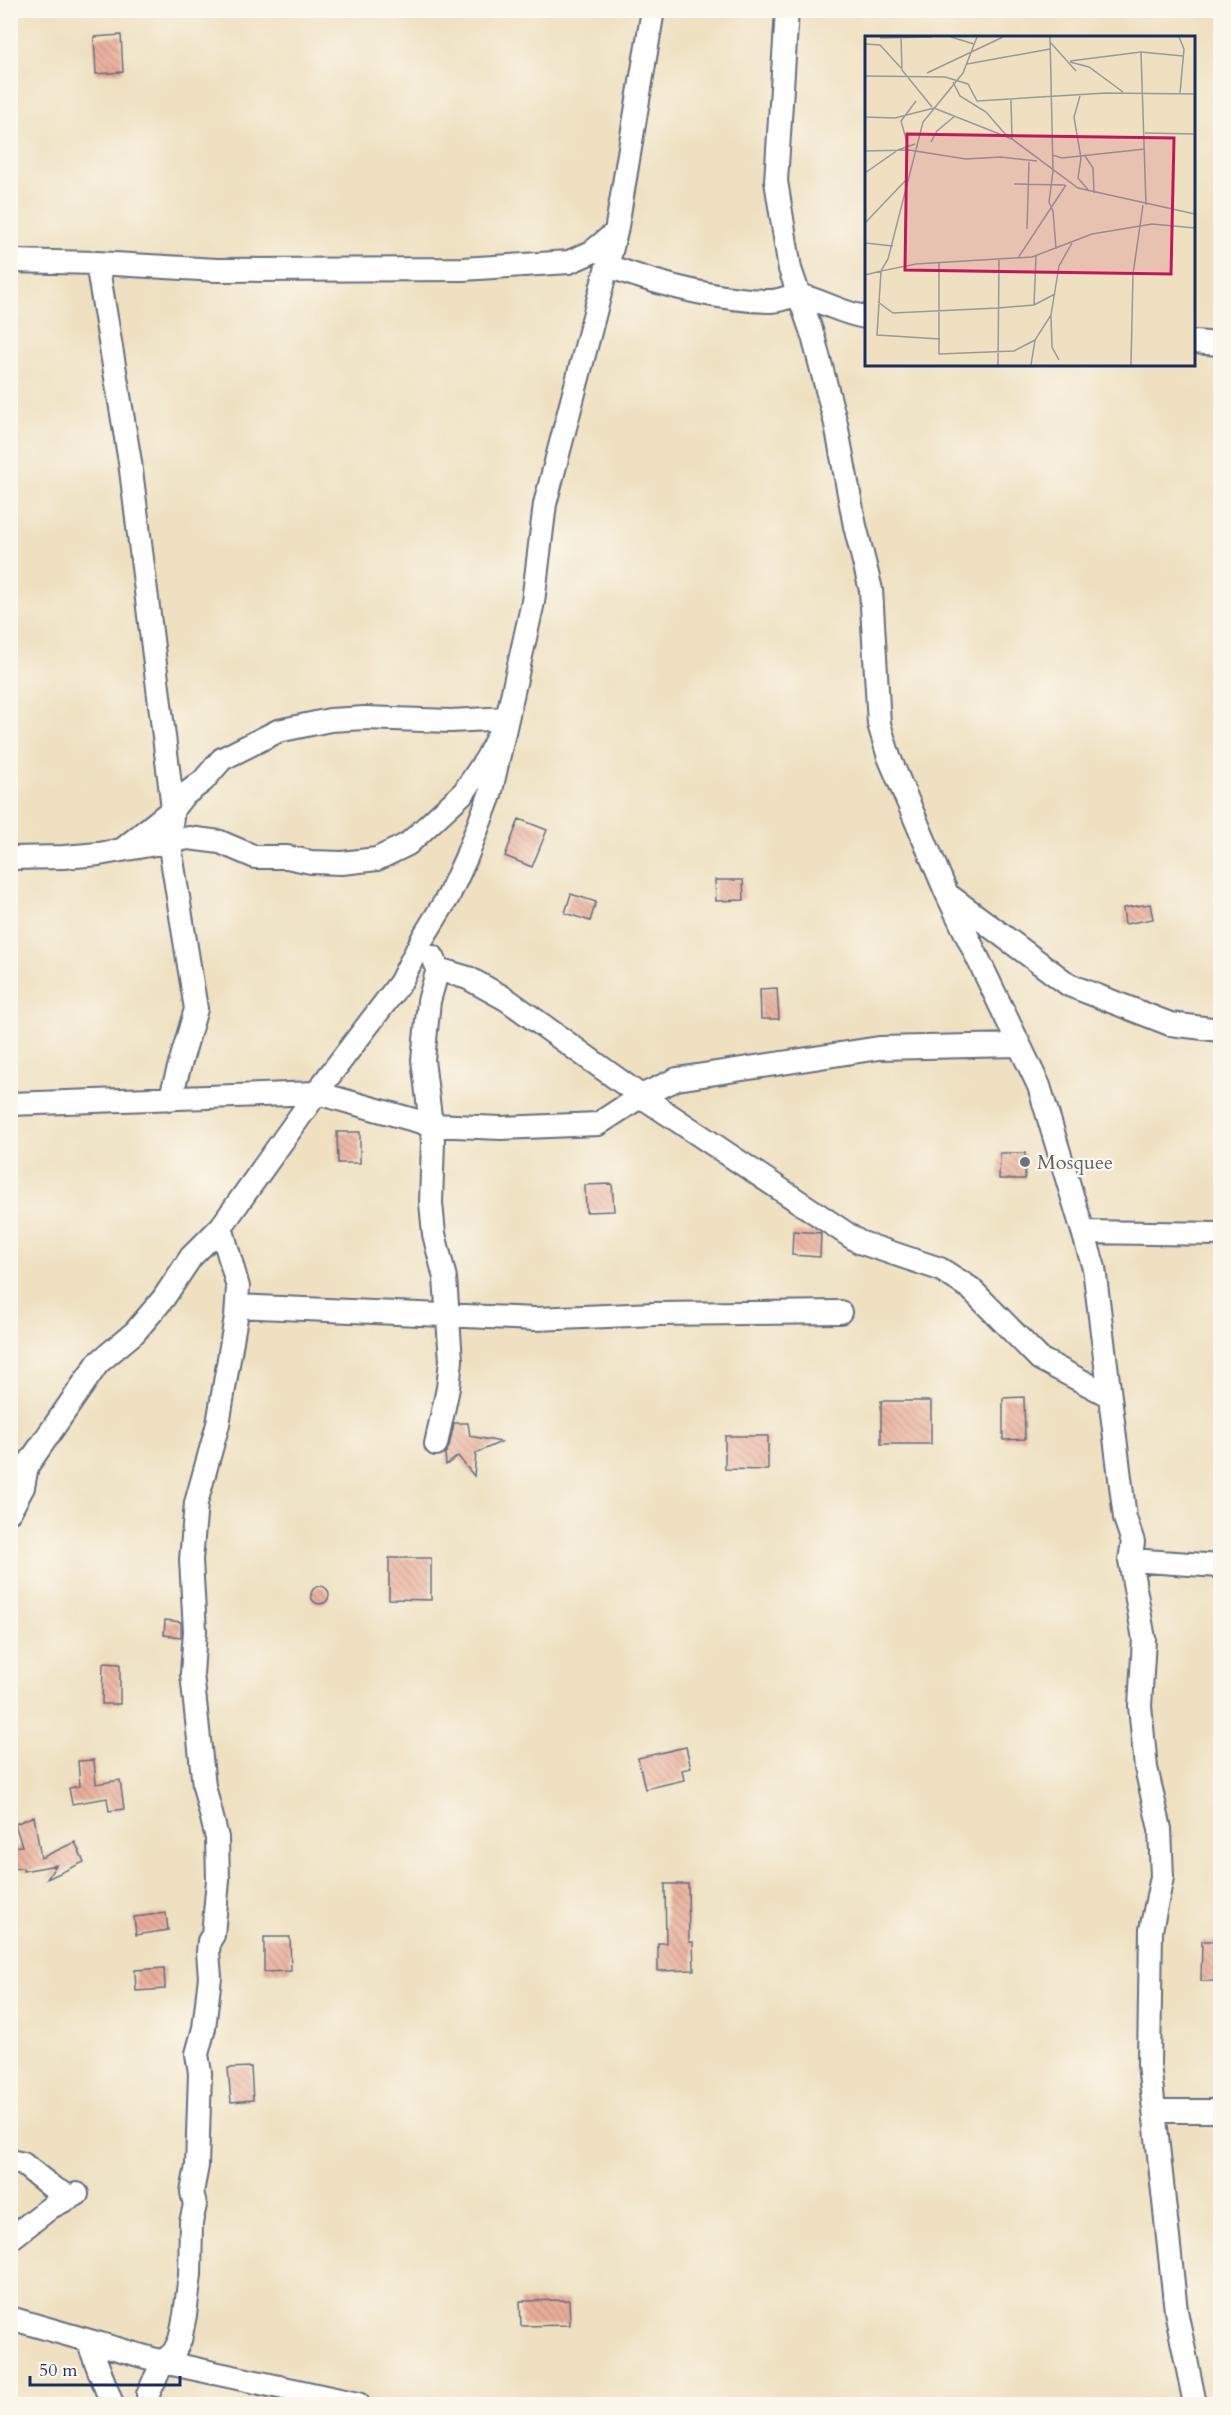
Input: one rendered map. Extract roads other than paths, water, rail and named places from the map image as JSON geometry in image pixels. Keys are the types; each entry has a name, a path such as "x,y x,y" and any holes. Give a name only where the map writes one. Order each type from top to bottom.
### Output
{"street":[{"path":"10,1511 18,1479 98,1363 135,1332 163,1299 191,1257 221,1227 317,1093 400,983 424,936 448,897 466,858 490,795 533,602 545,504 616,232 653,10"},
{"path":"787,10 776,181 789,269 813,336 836,424 855,526 871,590 879,724 889,757 947,894 1039,1086 1094,1268 1125,1518 1133,1542 1130,1560 1144,1639 1140,1706 1146,1768 1160,1829 1162,1877 1151,1930 1149,2064 1176,2311 1195,2404"},
{"path":"10,261 217,270 463,269 569,262 591,252 616,232"},
{"path":"97,263 130,462 173,809 169,841 196,1009 170,1099"},
{"path":"608,266 649,281 700,292 772,302 799,295 865,316"},
{"path":"1195,342 1221,344"},
{"path":"123,849 173,809 183,796 203,781 222,759 279,731 330,720 365,718 451,721 507,718"},
{"path":"10,858 64,857 189,838 220,842 255,857 287,857 310,862 342,863 377,859 408,844 464,792 487,758 507,718"},
{"path":"947,894 1069,985 1170,1024 1221,1030"},
{"path":"424,936 438,969 429,1001 423,1060 432,1125 433,1161 430,1203 434,1234 445,1278 451,1360 448,1389 436,1444"},
{"path":"438,969 468,978 506,999 641,1096 859,1242 940,1269 970,1288 1040,1359 1108,1395"},
{"path":"10,1104 317,1093 432,1125 501,1128 598,1124 641,1096 677,1079 879,1048 1018,1045"},
{"path":"123,2404 149,2399 163,2362 174,2352 180,2340 190,2275 191,2222 195,2205 192,2192 197,2166 200,2073 197,2054 204,2028 210,1977 209,1941 213,1935 218,1881 218,1838 204,1786 192,1674 195,1631 191,1560 196,1503 218,1424 237,1306 238,1287 221,1227"},
{"path":"1083,1232 1221,1234"},
{"path":"237,1306 535,1319 655,1314 840,1312"},
{"path":"1130,1560 1221,1566"},
{"path":"1154,2111 1221,2111"},
{"path":"10,2161 23,2164 53,2188 73,2195 51,2207 10,2239"},
{"path":"10,2318 163,2362 358,2404"},
{"path":"88,2341 112,2404"}],"place":[{"name":"Mosquee","path":"1025,1162"}]}
